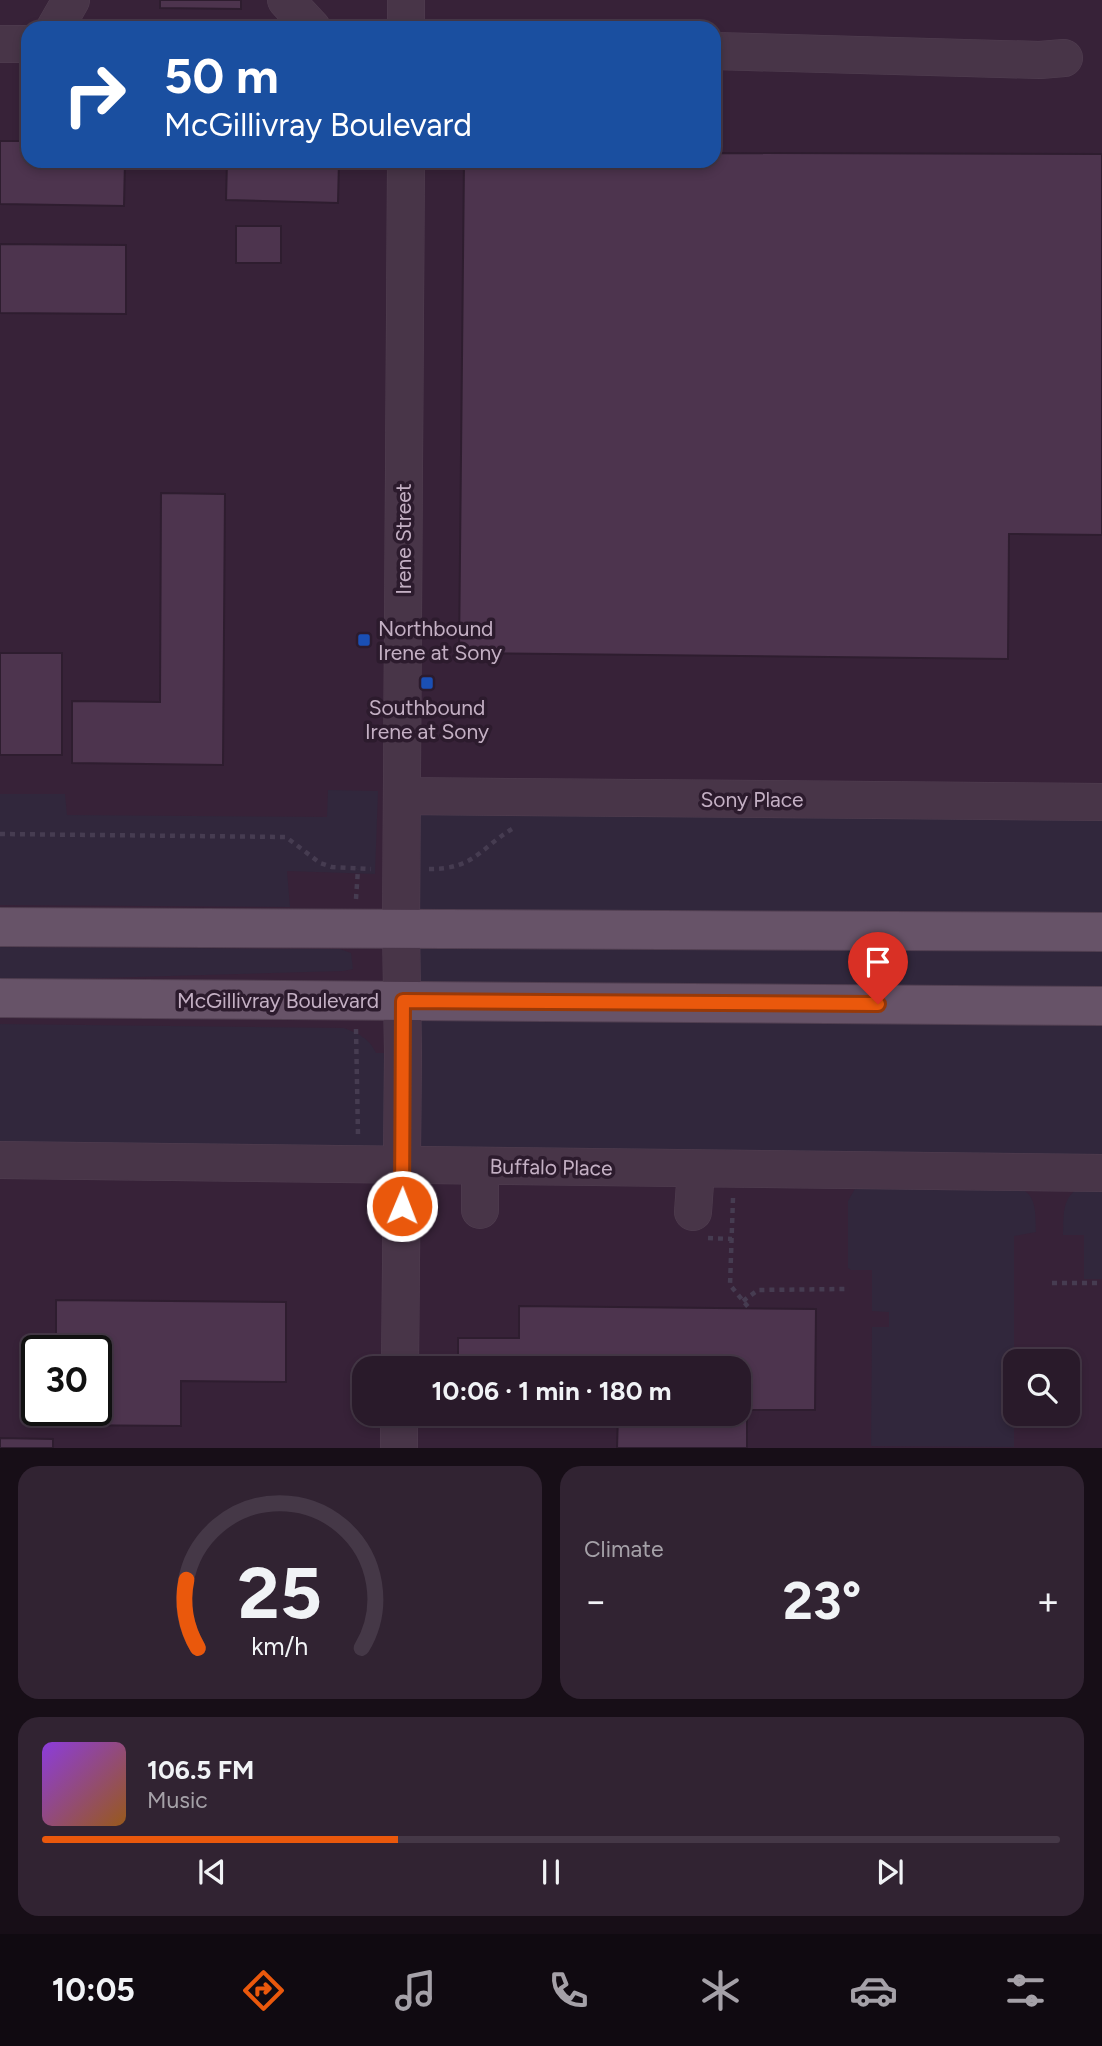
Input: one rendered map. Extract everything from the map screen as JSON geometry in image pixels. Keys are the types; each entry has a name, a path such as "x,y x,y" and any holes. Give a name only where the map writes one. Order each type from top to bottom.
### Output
{"main road":[{"path":"0,927 1102,932"},
{"name":"McGillivray Boulevard","path":"0,998 1102,1006"}],"street":[{"path":"59,21 71,0"},
{"path":"286,0 306,21"},
{"path":"406,21 407,0"},
{"path":"0,44 21,44"},
{"path":"721,51 1040,60 1064,58"},
{"name":"Irene Street","path":"400,1356 406,168"},
{"name":"Sony Place","path":"402,796 1102,802"},
{"name":"Buffalo Place","path":"0,1160 1102,1173"},
{"path":"480,1166 480,1209"},
{"path":"696,1169 699,1225"},
{"path":"399,1426 399,1447"}],"path":[{"path":"0,834 286,837 320,863 358,869 356,899"},
{"path":"356,1028 358,1165"},
{"path":"734,1170 730,1285 750,1308"},
{"path":"699,1225 732,1240"},
{"path":"1052,1283 1102,1283"},
{"path":"743,1301 758,1290 845,1289"}],"shaded area":[{"path":"328,790 378,791 375,874 287,871 290,907 0,905 0,794 65,794 67,815 327,817"},
{"path":"402,796 1102,802 1102,1173 0,1160 0,1024 344,1028 363,1037 376,1053 403,1053"},
{"path":"0,947 340,949 351,953 353,969 0,981"},
{"path":"856,1187 1021,1189 1030,1197 1033,1202 1036,1232 1014,1236 1014,1349 1003,1349 1003,1426 1014,1426 1014,1447 871,1446 872,1327 889,1327 889,1312 872,1311 872,1270 848,1268 848,1201"},
{"path":"1078,1188 1102,1188 1102,1279 1084,1279 1084,1235 1063,1235 1066,1203"}],"building":[{"path":"160,0 241,0 241,9 160,8"},
{"path":"0,141 21,141 21,168 125,168 124,206 0,204"},
{"path":"721,153 1102,154 1102,535 1009,534 1008,659 459,653 464,168 721,168"},
{"path":"227,168 339,168 338,203 226,200"},
{"path":"236,226 281,226 281,263 236,263"},
{"path":"0,244 126,245 126,314 0,313"},
{"path":"161,493 225,494 223,765 72,763 72,701 160,702"},
{"path":"0,653 62,653 62,755 0,755"},
{"path":"56,1300 286,1302 286,1382 181,1381 181,1426 112,1425 112,1335 56,1335"},
{"path":"519,1306 816,1309 815,1410 751,1410 751,1356 458,1356 458,1338 519,1338"},
{"path":"618,1426 747,1426 747,1448 617,1448"},
{"path":"0,1438 53,1439 53,1448 0,1448"}],"place":[{"name":"Northbound Irene at Sony","path":"364,640"},
{"name":"Southbound Irene at Sony","path":"427,683"}],"route":[{"path":"402,1206 403,1001 878,1004"}]}
